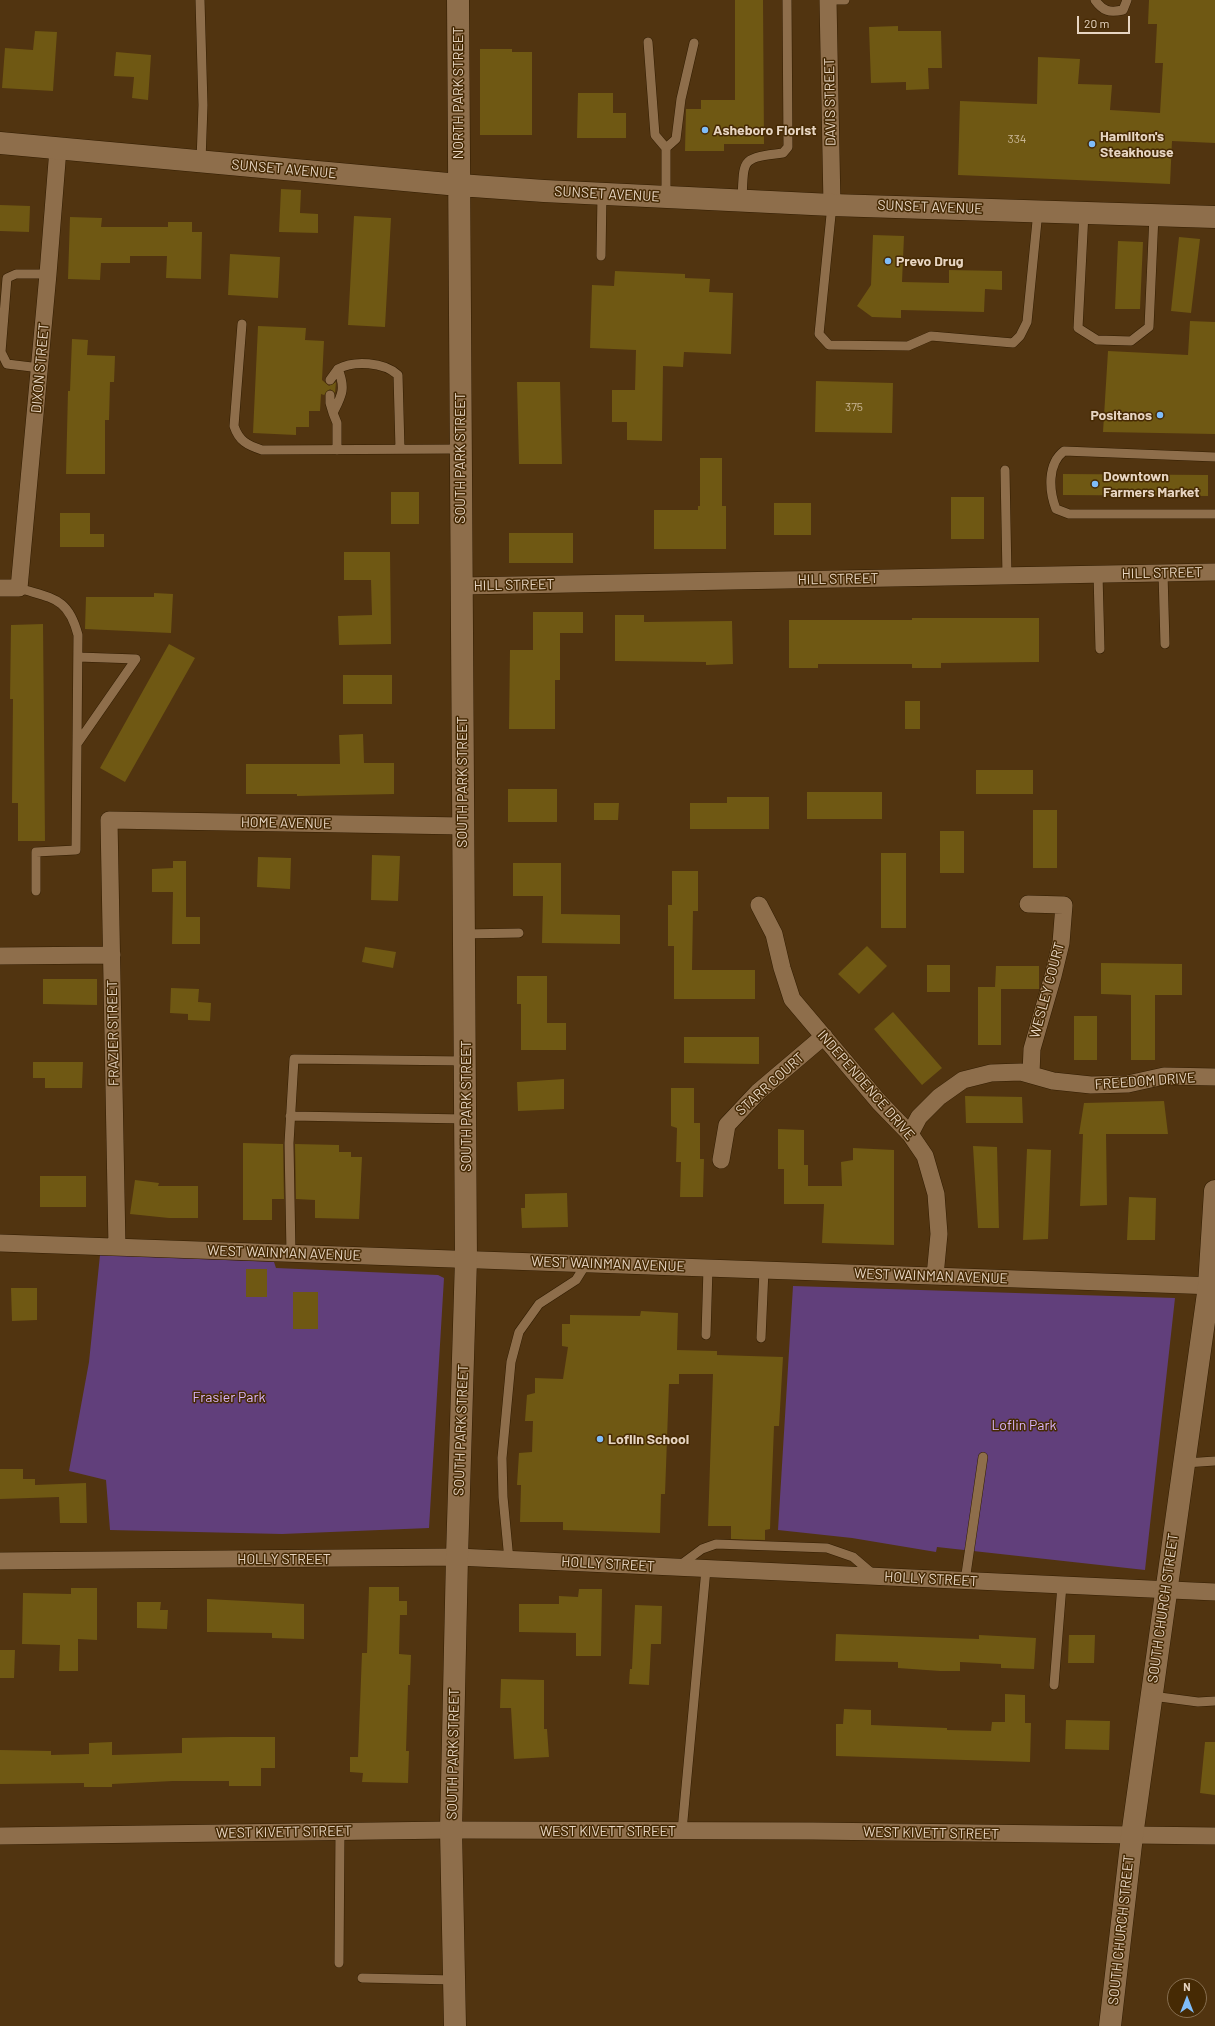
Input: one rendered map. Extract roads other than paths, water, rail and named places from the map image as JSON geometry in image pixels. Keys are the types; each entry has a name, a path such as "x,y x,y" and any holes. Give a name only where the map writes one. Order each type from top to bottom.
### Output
{"main road":[{"name":"NORTH PARK STREET","path":"458,0 459,185"},
{"name":"SUNSET AVENUE","path":"0,143 459,185 602,194 832,204 1215,217"},
{"name":"SOUTH PARK STREET","path":"455,2026 451,1830 466,1259 459,185"},
{"name":"SOUTH CHURCH STREET","path":"1110,2026 1150,1695 1183,1464 1212,1286 1215,1191"}],"street":[{"name":"DAVIS STREET","path":"828,0 832,204"},
{"name":"DIXON STREET","path":"19,588 40,368 58,149"},
{"name":"HILL STREET","path":"461,586 1215,572"},
{"path":"0,588 19,588"},
{"name":"HOME AVENUE","path":"109,820 463,826"},
{"name":"FRAZIER STREET","path":"109,820 117,1247"},
{"name":"WESLEY COURT","path":"1028,904 1064,905 1061,943 1054,976 1042,1011 1032,1049 1031,1074"},
{"name":"INDEPENDENCE DRIVE","path":"759,905 774,934 782,968 792,999 879,1102 910,1134 925,1156 936,1194 938,1234 935,1276"},
{"path":"0,956 112,955"},
{"name":"STARR COURT","path":"721,1160 727,1125 758,1092 824,1036"},
{"name":"FREEDOM DRIVE","path":"910,1134 920,1117 934,1102 963,1080 990,1073 1021,1072 1052,1081 1091,1085 1128,1084 1164,1076 1215,1077"},
{"name":"WEST WAINMAN AVENUE","path":"0,1243 1212,1286"},
{"name":"HOLLY STREET","path":"0,1561 457,1557 1215,1592"},
{"name":"WEST KIVETT STREET","path":"0,1836 451,1830 1215,1836"}],"lane":[{"path":"200,0 203,105 201,161"},
{"path":"742,200 744,167 752,158 783,153 788,147 787,0"},
{"path":"828,0 844,0"},
{"path":"1095,0 1102,10 1113,12 1123,10 1127,0"},
{"path":"648,42 655,135 666,148 666,197"},
{"path":"666,148 676,139 682,99 694,43"},
{"path":"601,256 602,194"},
{"path":"832,204 819,334 829,345 889,348 908,346 931,336 1013,343 1020,336 1028,322 1038,210"},
{"path":"1084,212 1078,328 1097,340 1131,341 1149,327 1154,215"},
{"path":"40,368 7,364 1,352 7,278 16,274 48,274"},
{"path":"242,324 234,417 237,434 242,442 262,450 460,449"},
{"path":"330,380 338,369 346,365 359,363 393,370 398,375 400,449"},
{"path":"333,413 342,395 343,381 338,369"},
{"path":"330,395 330,403 337,423 337,450"},
{"path":"1215,457 1064,451 1057,456 1053,464 1051,481 1052,497 1056,508 1069,514 1215,514"},
{"path":"1005,470 1007,576"},
{"path":"1163,573 1165,644"},
{"path":"1098,574 1100,648"},
{"path":"19,588 56,599 67,607 74,619 78,635 76,850 36,852 36,891"},
{"path":"77,744 136,659 78,657"},
{"path":"464,934 519,933"},
{"path":"291,1253 290,1116 294,1084 294,1059 465,1061"},
{"path":"290,1116 466,1120"},
{"path":"509,1560 503,1497 502,1458 510,1362 519,1332 539,1304 576,1280 586,1264"},
{"path":"706,1335 708,1268"},
{"path":"761,1338 764,1270"},
{"path":"966,1581 983,1457"},
{"path":"1183,1464 1215,1461"},
{"path":"677,1568 702,1549 716,1544 827,1548 853,1557 877,1577"},
{"path":"682,1831 706,1569"},
{"path":"1054,1685 1062,1585"},
{"path":"1150,1695 1198,1702 1215,1701"},
{"path":"339,1963 340,1832"},
{"path":"362,1978 454,1980"}],"place":[{"name":"Asheboro Florist","path":"705,130"},
{"name":"Hamilton's Steakhouse","path":"1092,144"},
{"name":"Prevo Drug","path":"888,261"},
{"name":"Positanos","path":"1160,415"},
{"name":"Downtown Farmers Market","path":"1095,484"},
{"name":"Loflin School","path":"600,1439"}],"park label":[{"name":"Frasier Park","path":"229,1397"},
{"name":"Loflin Park","path":"1024,1425"}]}
